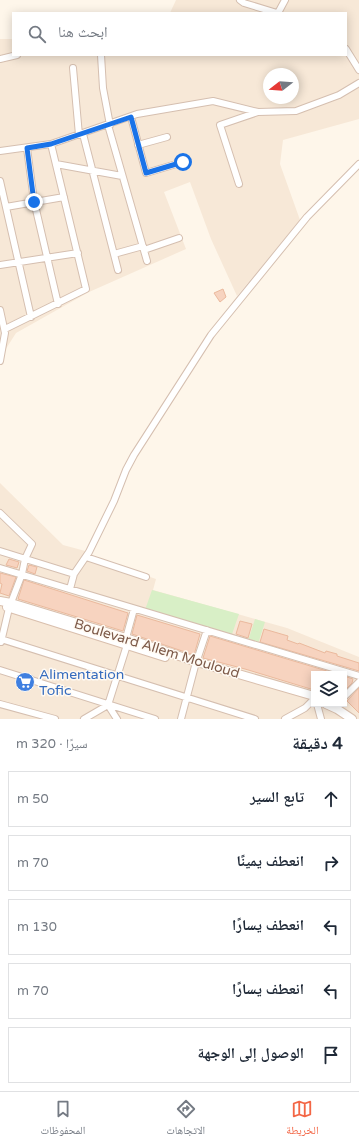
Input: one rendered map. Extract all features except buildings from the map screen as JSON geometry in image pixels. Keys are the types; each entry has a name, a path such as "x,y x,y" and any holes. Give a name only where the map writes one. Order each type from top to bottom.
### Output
{"main road":[{"name":"Boulevard Allem Mouloud","path":"0,601 126,642 311,699"},
{"name":"Boulevard Allem Mouloud","path":"0,606 10,605"},
{"path":"334,707 352,719"},
{"path":"343,707 357,719"}],"street":[{"path":"240,0 244,3 275,12"},
{"path":"279,12 285,0"},
{"path":"347,51 359,70"},
{"path":"0,59 13,56"},
{"path":"101,56 103,88 109,125 122,176 147,261"},
{"path":"73,68 81,135 93,170 118,270"},
{"path":"0,151 51,144 131,117 213,101 258,112 296,111 339,95 359,83"},
{"path":"239,184 220,125 258,112"},
{"path":"131,117 146,173 183,162"},
{"path":"138,145 167,137"},
{"path":"5,329 86,289 51,144"},
{"path":"27,148 34,202 58,304"},
{"path":"56,164 122,176"},
{"path":"70,589 74,574 86,557 132,460 211,335 307,217 359,164"},
{"path":"0,180 31,317"},
{"path":"6,207 64,197"},
{"path":"114,254 179,238"},
{"path":"0,265 78,253"},
{"path":"0,313 5,329 5,339 0,361"},
{"path":"0,513 32,544 10,605 1,641 255,719"},
{"path":"0,517 7,519"},
{"path":"0,551 74,574"},
{"path":"86,557 146,577"},
{"path":"0,568 359,676"},
{"path":"84,719 108,705 118,676 134,609"},
{"path":"181,719 207,630"},
{"path":"0,670 155,719"},
{"path":"347,694 359,682"},
{"path":"285,719 305,708 311,703"},
{"path":"0,704 54,719"},
{"path":"108,705 116,719"},
{"path":"320,716 324,707"}],"shaded area":[{"path":"176,0 359,0 359,119 283,140 280,164 300,220 237,296 211,239 190,182 164,192 186,249 89,292 16,333 2,355 0,363 0,39 12,39 12,56 347,56 347,12 170,12"},
{"path":"0,483 63,545 89,552 92,557 156,579 153,590 287,628 359,657 359,719 0,719"}],"green space":[{"path":"152,590 239,614 231,637 145,610"},
{"path":"255,619 265,622 258,644 248,641"}],"place":[{"name":"Alimentation Tofic","path":"25,682"}],"route":[{"path":"34,202 27,148 51,144 131,117 146,173 183,162"}]}
